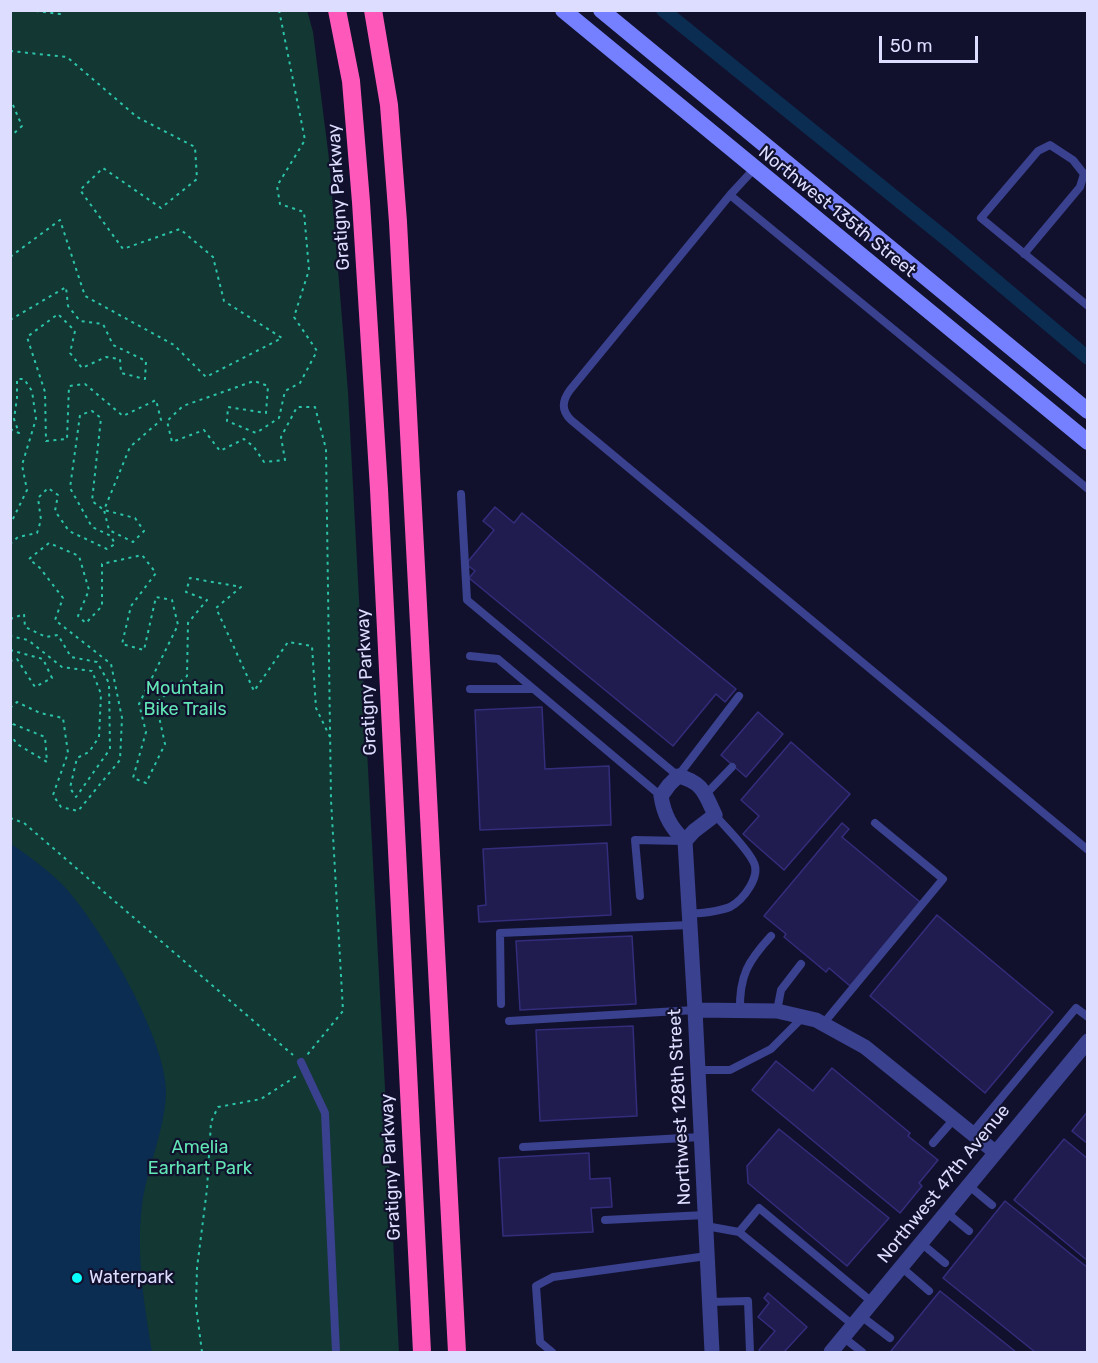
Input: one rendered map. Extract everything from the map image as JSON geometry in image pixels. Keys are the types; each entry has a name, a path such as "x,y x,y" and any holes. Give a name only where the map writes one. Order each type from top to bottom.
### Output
{"highway":[{"name":"Gratigny Parkway","path":"337,10 351,81 361,202 379,489 422,1353"},
{"path":"373,10 389,105 398,222 457,1353"}],"main road":[{"name":"Northwest 135th Street","path":"563,10 1088,442"},
{"name":"Northwest 135th Street","path":"601,10 1088,411"},
{"path":"754,169 771,150"}],"street":[{"path":"678,776 698,784 706,794 715,815 685,841 675,832 666,818 661,796 678,776"},
{"name":"Northwest 128th Street","path":"685,841 684,859 695,1010 712,1353"},
{"path":"695,1010 777,1011 823,1024 865,1047 995,1152"},
{"name":"Northwest 47th Avenue","path":"831,1353 1088,1041"}],"lane":[{"path":"1024,254 1080,187 1084,174 1073,159 1050,146 1038,151 981,218 1024,254 1088,306"},
{"path":"754,169 730,195 566,396 563,405 566,415 1088,850"},
{"path":"730,195 1088,489"},
{"path":"461,494 467,600 678,776 739,696"},
{"path":"470,656 498,658 661,796"},
{"path":"470,689 532,689"},
{"path":"706,794 732,767"},
{"path":"501,1004 500,933 689,919 732,906 754,881 756,875 754,862 715,815"},
{"path":"823,1024 943,879 875,823"},
{"path":"640,896 635,840 685,841"},
{"path":"740,1011 739,990 746,969 771,936"},
{"path":"777,1011 781,990 801,964"},
{"path":"972,1133 1076,1008 1088,1017"},
{"path":"509,1021 695,1010"},
{"path":"698,1070 730,1070 771,1049 803,1017"},
{"path":"303,1066 325,1113 336,1353"},
{"path":"933,1143 954,1119"},
{"path":"523,1147 701,1137"},
{"path":"968,1185 992,1205"},
{"path":"740,1232 759,1208 873,1302"},
{"path":"946,1212 969,1231"},
{"path":"605,1220 706,1221 740,1232 852,1326 890,1338"},
{"path":"921,1243 945,1263"},
{"path":"552,1353 540,1342 536,1286 553,1276 707,1256"},
{"path":"901,1267 929,1291"},
{"path":"710,1302 748,1301 750,1353"},
{"path":"852,1326 862,1353"}],"path":[{"path":"28,10 60,14 61,10"},
{"path":"202,1353 196,1306 197,1268 207,1189 211,1122 218,1107 261,1099 303,1066 343,1011 331,800 326,449 315,407 297,406 281,437 285,460 264,462 254,447 243,439 220,451 204,430 172,442 167,421 183,406 254,381 268,386 266,413 228,406 227,421 256,433 279,418 285,391 300,383 317,351 294,317 309,270 304,212 280,204 277,186 305,140 279,10"},
{"path":"10,51 67,57 137,117 195,147 197,179 162,208 103,168 80,190 123,249 180,229 213,257 224,301 282,338 206,376 174,345 86,297 60,220 10,257"},
{"path":"10,98 22,126 10,137"},
{"path":"10,320 66,287 68,306 80,321 104,324 113,345 146,361 144,379 121,373 120,359 106,357 82,368 70,353 75,331 58,314 27,338 45,392 46,441 67,439 69,386 85,384 123,416 156,400 160,420 130,447 104,510 109,530 133,542 144,531 135,518 104,510 92,501 101,418 92,411 80,415 70,488 92,527 111,536 115,544 107,549 69,531 55,511 58,495 48,488 38,498 41,520 37,533 18,537 10,544"},
{"path":"10,429 20,433 14,418 17,379 24,378 32,391 36,419 22,465 27,490 10,525"},
{"path":"10,708 17,702 40,713 63,718 68,753 53,795 61,807 78,811 120,760 122,718 111,664 55,620 63,598 40,568 29,559 49,543 79,556 89,590 78,616 86,623 102,606 102,564 142,555 156,573 131,606 122,644 144,650 156,597 172,600 178,625 140,704 146,732 133,778 146,783 165,744 156,702 187,676 188,623 207,600 186,592 190,578 241,586 216,608 254,691 288,642 312,646 316,708 331,739"},
{"path":"10,619 24,614 25,627 46,637 58,635 71,657 97,662 109,683 110,749 76,797 70,788 77,758 89,752 99,737 101,694 92,671 62,667 28,640 10,636"},
{"path":"10,650 43,659 52,678 35,687 17,659 10,661"},
{"path":"10,717 13,724 45,737 47,762 17,744 10,734"},
{"path":"10,818 24,823 303,1066"}],"green space":[{"name":"Mountain Bike Trails","path":"307,10 313,32 329,159 348,392 399,1352 11,1352 10,11"}],"water":[{"path":"11,844 61,883 93,924 128,982 143,1013 163,1069 165,1106 143,1198 140,1237 144,1295 152,1352 11,1352"}],"building":[{"path":"495,507 514,523 522,513 736,689 725,702 716,694 673,746 469,578 475,571 466,564 494,530 483,521"},
{"path":"542,707 545,769 609,766 611,825 480,830 475,710"},
{"path":"758,712 783,734 746,777 721,755"},
{"path":"791,742 850,794 784,870 743,834 759,816 741,800"},
{"path":"842,823 849,829 842,837 920,902 850,986 829,968 826,972 784,937 786,934 764,916"},
{"path":"607,843 611,915 479,922 478,906 486,905 483,849"},
{"path":"937,915 1053,1012 985,1093 870,996"},
{"path":"632,936 636,1004 520,1010 516,941"},
{"path":"633,1026 637,1116 540,1121 536,1030"},
{"path":"776,1061 813,1091 832,1068 910,1133 908,1136 938,1160 919,1183 922,1186 900,1213 752,1090"},
{"path":"1088,1111 1088,1144 1072,1131"},
{"path":"779,1129 889,1218 847,1266 748,1183 747,1166"},
{"path":"1064,1139 1088,1159 1088,1261 1014,1200"},
{"path":"589,1153 590,1179 610,1178 612,1207 591,1208 593,1232 503,1236 499,1158"},
{"path":"1005,1201 1088,1268 1088,1352 1035,1352 943,1278"},
{"path":"940,1291 1016,1352 891,1351"},
{"path":"768,1293 807,1327 784,1352 761,1352 759,1350 775,1331 758,1317 769,1303 764,1298"}],"waterway":[{"path":"663,10 950,242 1088,358"}],"place":[{"name":"Waterpark","path":"77,1278"}],"park label":[{"name":"Amelia Earhart Park","path":"200,1158"}]}
